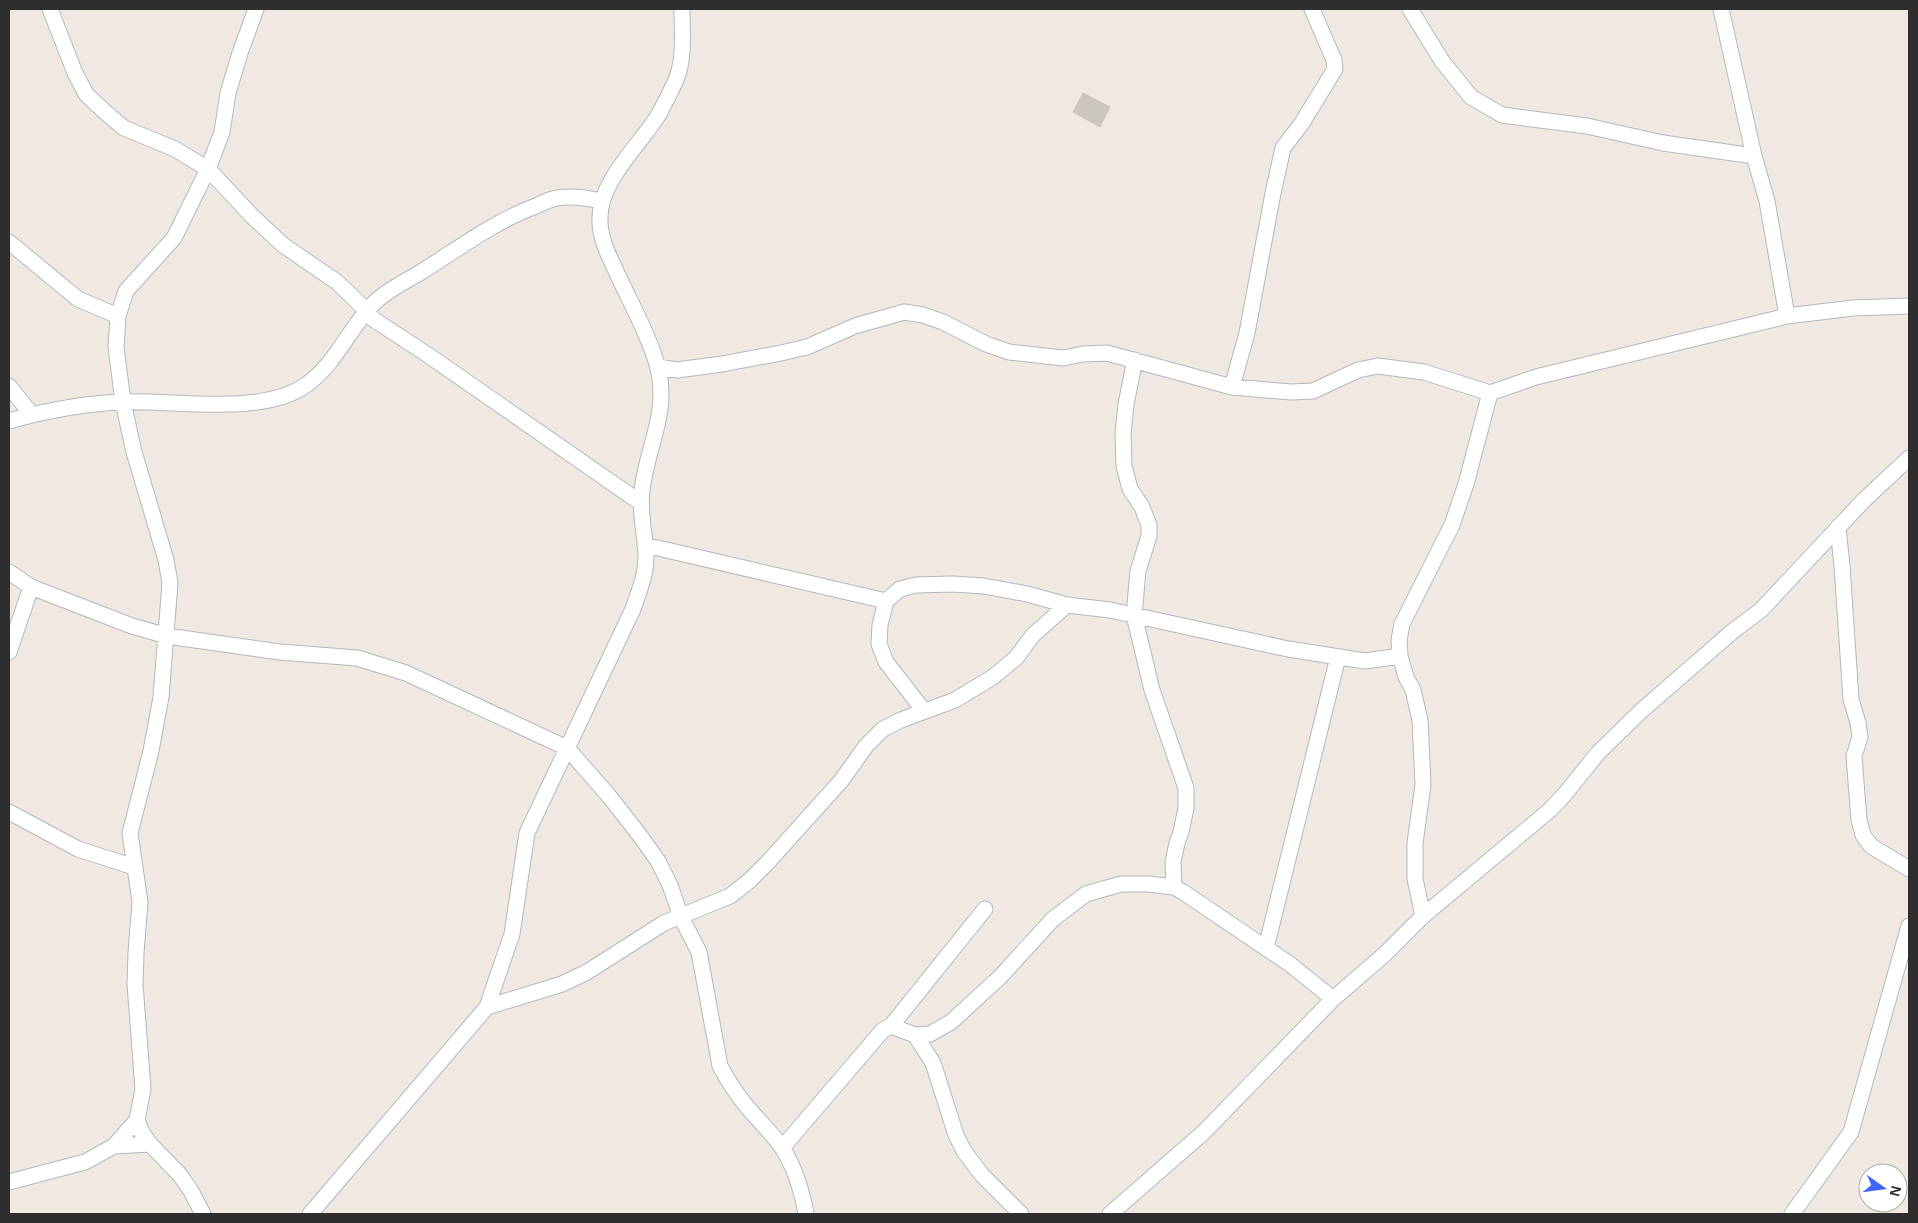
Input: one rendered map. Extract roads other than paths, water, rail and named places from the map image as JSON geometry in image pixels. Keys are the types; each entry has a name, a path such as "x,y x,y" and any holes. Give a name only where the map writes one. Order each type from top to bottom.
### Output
{"street":[{"path":"50,9 75,73 86,94 124,128 175,149 208,169 252,216 283,245 324,271 382,326 428,355 641,504"},
{"path":"9,1182 85,1162 114,1146 137,1120 143,1089 136,984 136,953 140,902 130,833 161,698 170,582 166,560 134,452 123,402 116,348 118,316 126,291 174,238 208,169 222,132 228,93 256,9"},
{"path":"310,1214 422,1080 487,1007 512,934 527,833 632,609 643,578 646,556 641,504 646,471 662,404 662,390 658,367 603,242 600,217 602,201 614,178 628,154 658,115 677,78 681,62 682,9"},
{"path":"1232,387 1247,333 1283,148 1302,123 1334,69 1334,60 1312,9"},
{"path":"1410,9 1442,62 1472,97 1502,115 1587,126 1663,143 1754,156"},
{"path":"1721,9 1754,156 1767,201 1788,316"},
{"path":"9,422 32,414 123,402 247,403 284,397 306,385 325,368 358,320 374,303 391,290 520,212 556,198 585,198 602,201"},
{"path":"9,242 78,300 118,316"},
{"path":"658,367 677,370 722,364 798,349 855,326 904,312 923,315 943,322 986,344 1009,352 1063,358 1083,354 1107,353 1232,387 1313,392 1358,370 1378,366 1424,372 1490,393 1545,375 1788,316 1853,308 1909,306"},
{"path":"1135,360 1126,404 1123,434 1124,466 1130,488 1142,507 1149,526 1149,536 1138,571 1134,615 1152,690 1186,788 1186,808 1173,862 1174,887"},
{"path":"662,390 677,370"},
{"path":"9,386 32,414"},
{"path":"1423,916 1415,879 1415,843 1424,785 1420,720 1413,690 1406,677 1400,656 1399,640 1402,624 1452,525 1466,484 1490,393"},
{"path":"1110,1214 1204,1132 1334,999 1385,954 1423,916 1550,810 1598,753 1641,711 1733,631 1761,610 1838,528 1907,463"},
{"path":"1838,528 1851,699 1860,737 1854,756 1859,820 1863,835 1871,846 1909,869"},
{"path":"645,545 886,601"},
{"path":"9,572 31,587 132,626 167,636 280,652 357,658 414,676 567,748 609,796 658,861 670,886 681,917 699,952 720,1066 728,1082 747,1108 782,1148 799,1181 806,1214"},
{"path":"924,711 886,662 879,644 880,625 886,601 900,589 916,585 952,584 984,586 1067,605 1134,615 1288,648 1365,661 1400,656"},
{"path":"9,652 31,587"},
{"path":"487,1007 562,984 587,972 649,931 730,896 750,882 841,781 866,746 884,730 900,720 955,700 993,677 1016,658 1033,635 1067,605"},
{"path":"1266,948 1338,657"},
{"path":"9,812 78,849 134,867"},
{"path":"892,1026 915,1035 930,1034 951,1022 1000,978 1053,919 1086,894 1121,884 1148,884 1174,887 1291,965 1334,999"},
{"path":"782,1148 883,1030 892,1026 985,909"},
{"path":"1792,1214 1851,1132 1909,926"},
{"path":"915,1035 933,1063 956,1135 964,1151 982,1175 1021,1214"},
{"path":"137,1120 142,1133 150,1144 180,1175 203,1214"},
{"path":"114,1146 150,1144"}]}
